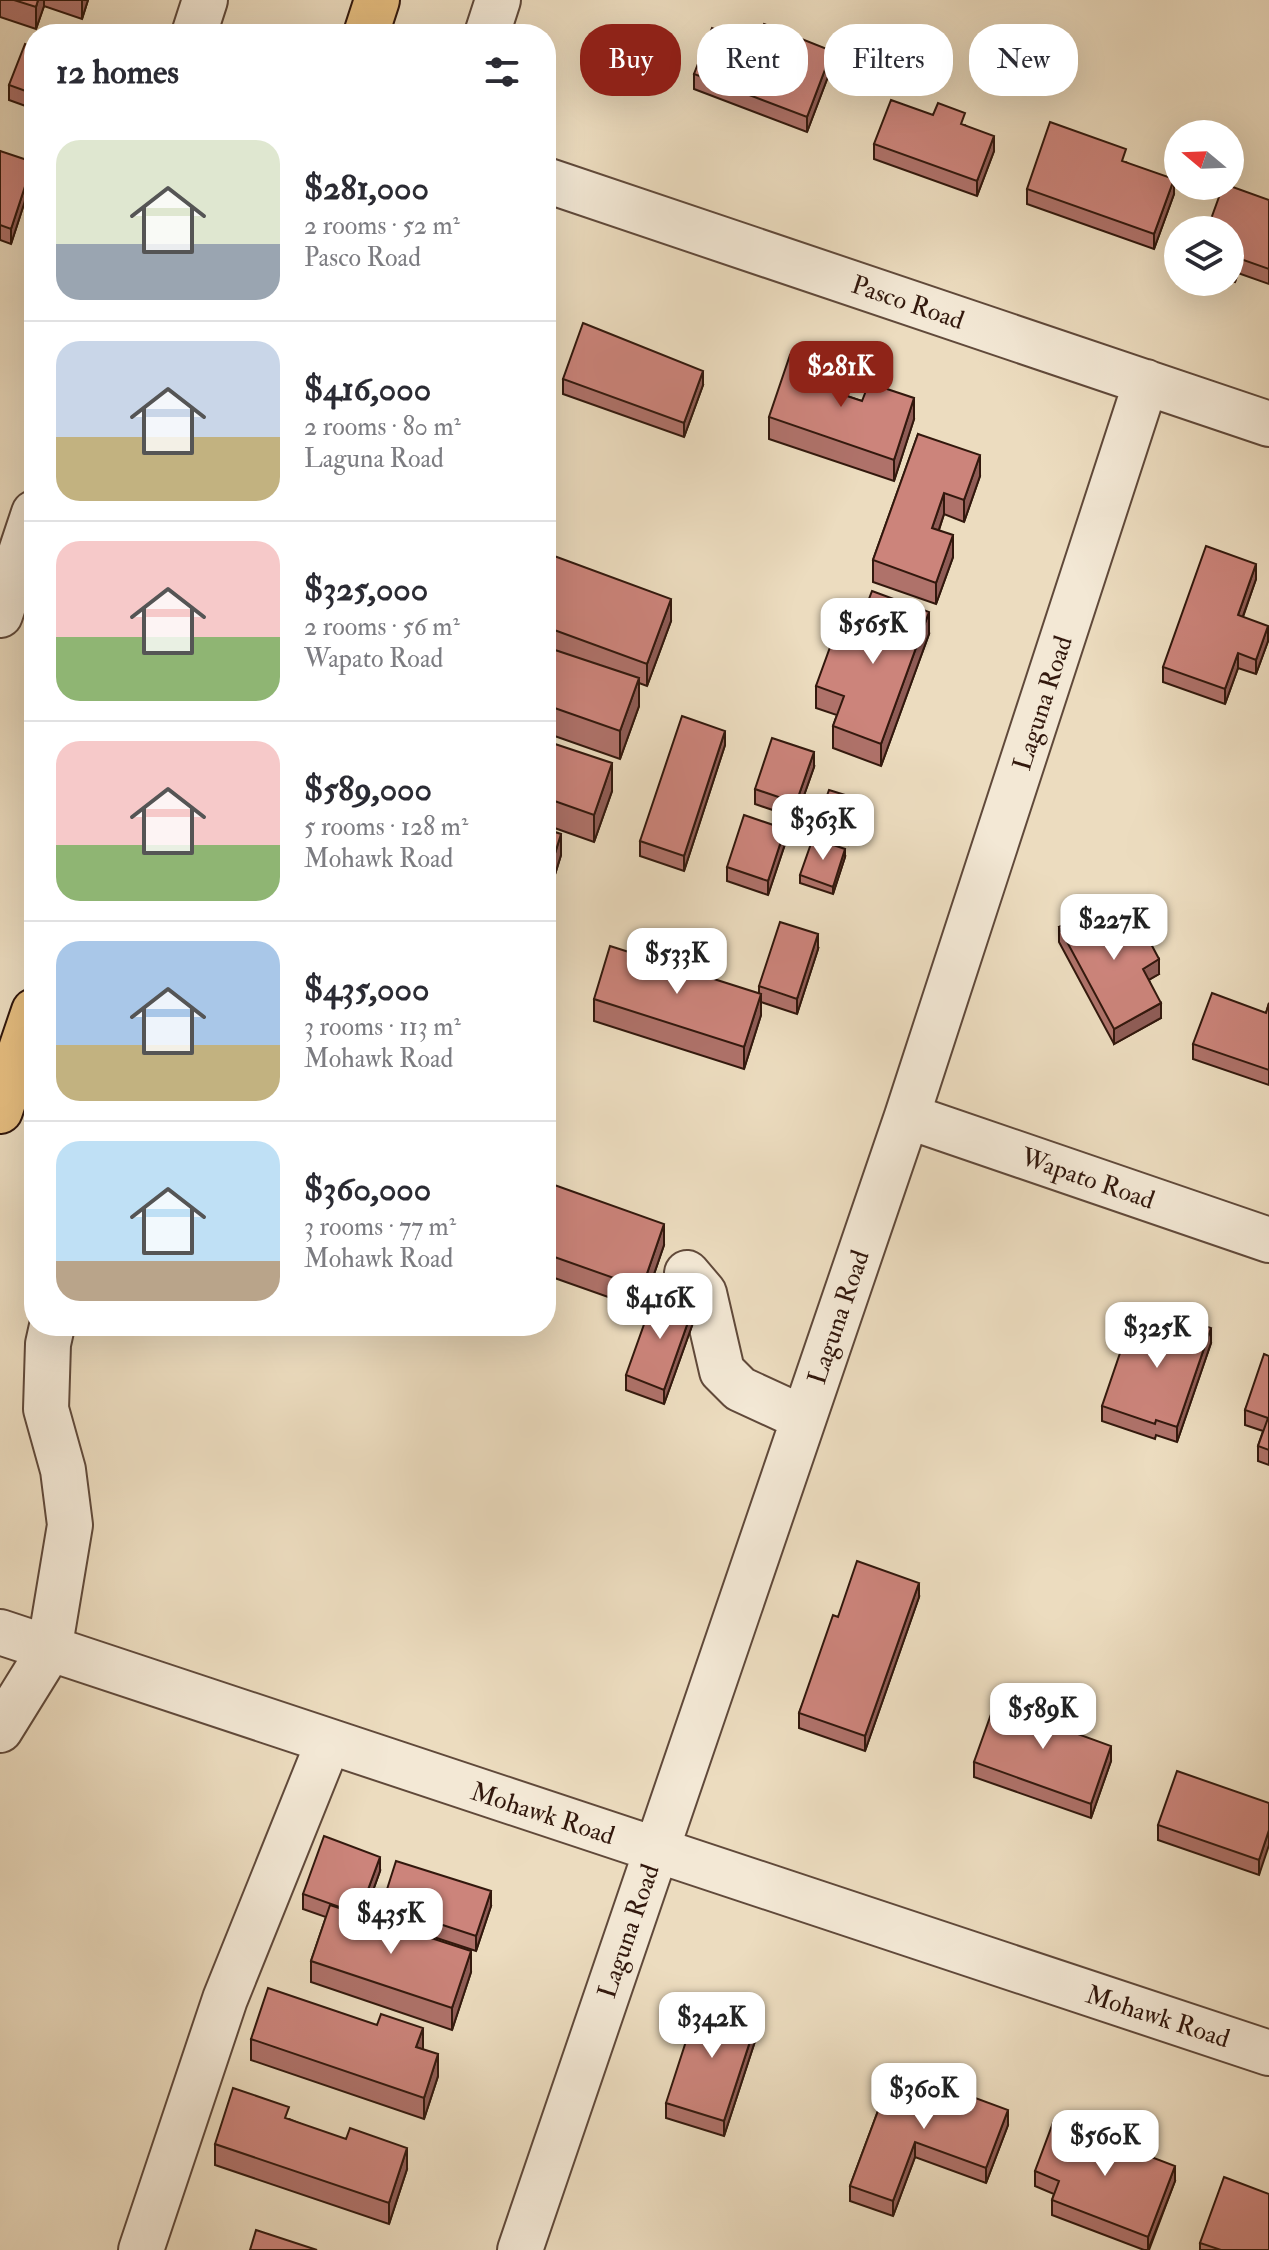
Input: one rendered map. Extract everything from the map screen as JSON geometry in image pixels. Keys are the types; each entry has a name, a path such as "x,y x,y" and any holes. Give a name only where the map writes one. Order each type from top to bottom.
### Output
{"main road":[{"path":"369,24 377,0"},
{"path":"0,1111 24,1040"}],"street":[{"path":"197,24 205,0"},
{"path":"490,24 498,0"},
{"name":"Pasco Road","path":"556,183 1269,424"},
{"name":"Laguna Road","path":"520,2250 907,1116 1146,382"},
{"path":"0,615 24,543"},
{"name":"Wapato Road","path":"907,1116 1269,1240"},
{"path":"687,1273 704,1293 722,1371 740,1389 803,1418"},
{"path":"0,1730 49,1651 70,1525 63,1470 46,1409 50,1336"},
{"name":"Mohawk Road","path":"0,1632 49,1651 1269,2053"},
{"path":"141,2250 225,1999 328,1743"}],"building":[{"path":"14,0 38,0 36,7"},
{"path":"808,41 824,48 824,72 807,117 752,96 808,96"},
{"path":"24,47 24,90 9,85"},
{"path":"891,100 933,115 938,103 965,113 961,124 994,136 977,181 874,144"},
{"path":"1050,122 1126,149 1122,161 1164,176 1166,200 1154,234 1027,189"},
{"path":"0,151 24,159 24,189 11,229 0,225"},
{"path":"1244,191 1269,200 1269,269 1244,260 1244,216 1212,216 1218,200 1244,200"},
{"path":"583,323 703,371 684,423 563,379"},
{"path":"790,355 835,369 829,390 862,401 869,383 914,398 894,460 769,417"},
{"path":"918,434 980,455 964,500 944,493 932,528 953,535 936,583 873,560"},
{"path":"1206,546 1256,564 1238,615 1268,626 1256,660 1238,653 1225,689 1163,667"},
{"path":"556,557 671,599 647,664 556,631"},
{"path":"872,591 929,612 881,744 833,726 844,696 816,686 833,639 851,646"},
{"path":"556,650 639,678 620,731 556,709"},
{"path":"682,716 725,731 684,856 640,841"},
{"path":"772,738 814,752 796,803 755,789"},
{"path":"556,744 612,763 594,815 556,802"},
{"path":"829,790 861,800 848,838 816,827"},
{"path":"744,815 785,829 768,881 727,867"},
{"path":"556,832 561,834 556,850"},
{"path":"813,838 845,849 833,887 800,875"},
{"path":"1110,900 1128,932 1141,925 1159,959 1143,969 1161,1003 1114,1029 1059,927"},
{"path":"780,922 818,934 797,999 759,986"},
{"path":"610,946 761,994 744,1047 594,999"},
{"path":"1212,993 1266,1013 1269,1003 1269,1070 1193,1044"},
{"path":"556,1186 664,1224 642,1288 556,1258"},
{"path":"662,1293 694,1305 664,1390 626,1375 652,1302 658,1304"},
{"path":"1174,1315 1211,1328 1177,1427 1156,1420 1155,1424 1102,1406 1132,1318 1169,1330"},
{"path":"1264,1354 1269,1356 1269,1450 1258,1446 1268,1418 1245,1410"},
{"path":"857,1561 919,1583 865,1736 799,1713 833,1615 838,1617"},
{"path":"1038,1696 1057,1703 1050,1724 1111,1746 1091,1804 974,1762 995,1703 1031,1716"},
{"path":"1177,1771 1269,1803 1269,1830 1259,1860 1158,1825"},
{"path":"324,1836 380,1857 359,1914 303,1894"},
{"path":"396,1861 491,1891 476,1936 382,1905"},
{"path":"330,1905 471,1951 452,2008 311,1961"},
{"path":"268,1988 377,2025 381,2014 423,2028 416,2047 438,2054 424,2098 251,2039"},
{"path":"700,1998 758,2017 724,2121 666,2103"},
{"path":"894,2068 1008,2110 986,2168 915,2142 893,2201 850,2186"},
{"path":"233,2088 289,2107 285,2118 346,2139 350,2128 407,2148 389,2203 215,2144"},
{"path":"1054,2120 1175,2166 1148,2237 1052,2200 1059,2181 1035,2171"},
{"path":"1224,2177 1269,2194 1269,2250 1221,2250 1200,2243"},
{"path":"256,2230 317,2250 250,2250"}]}
